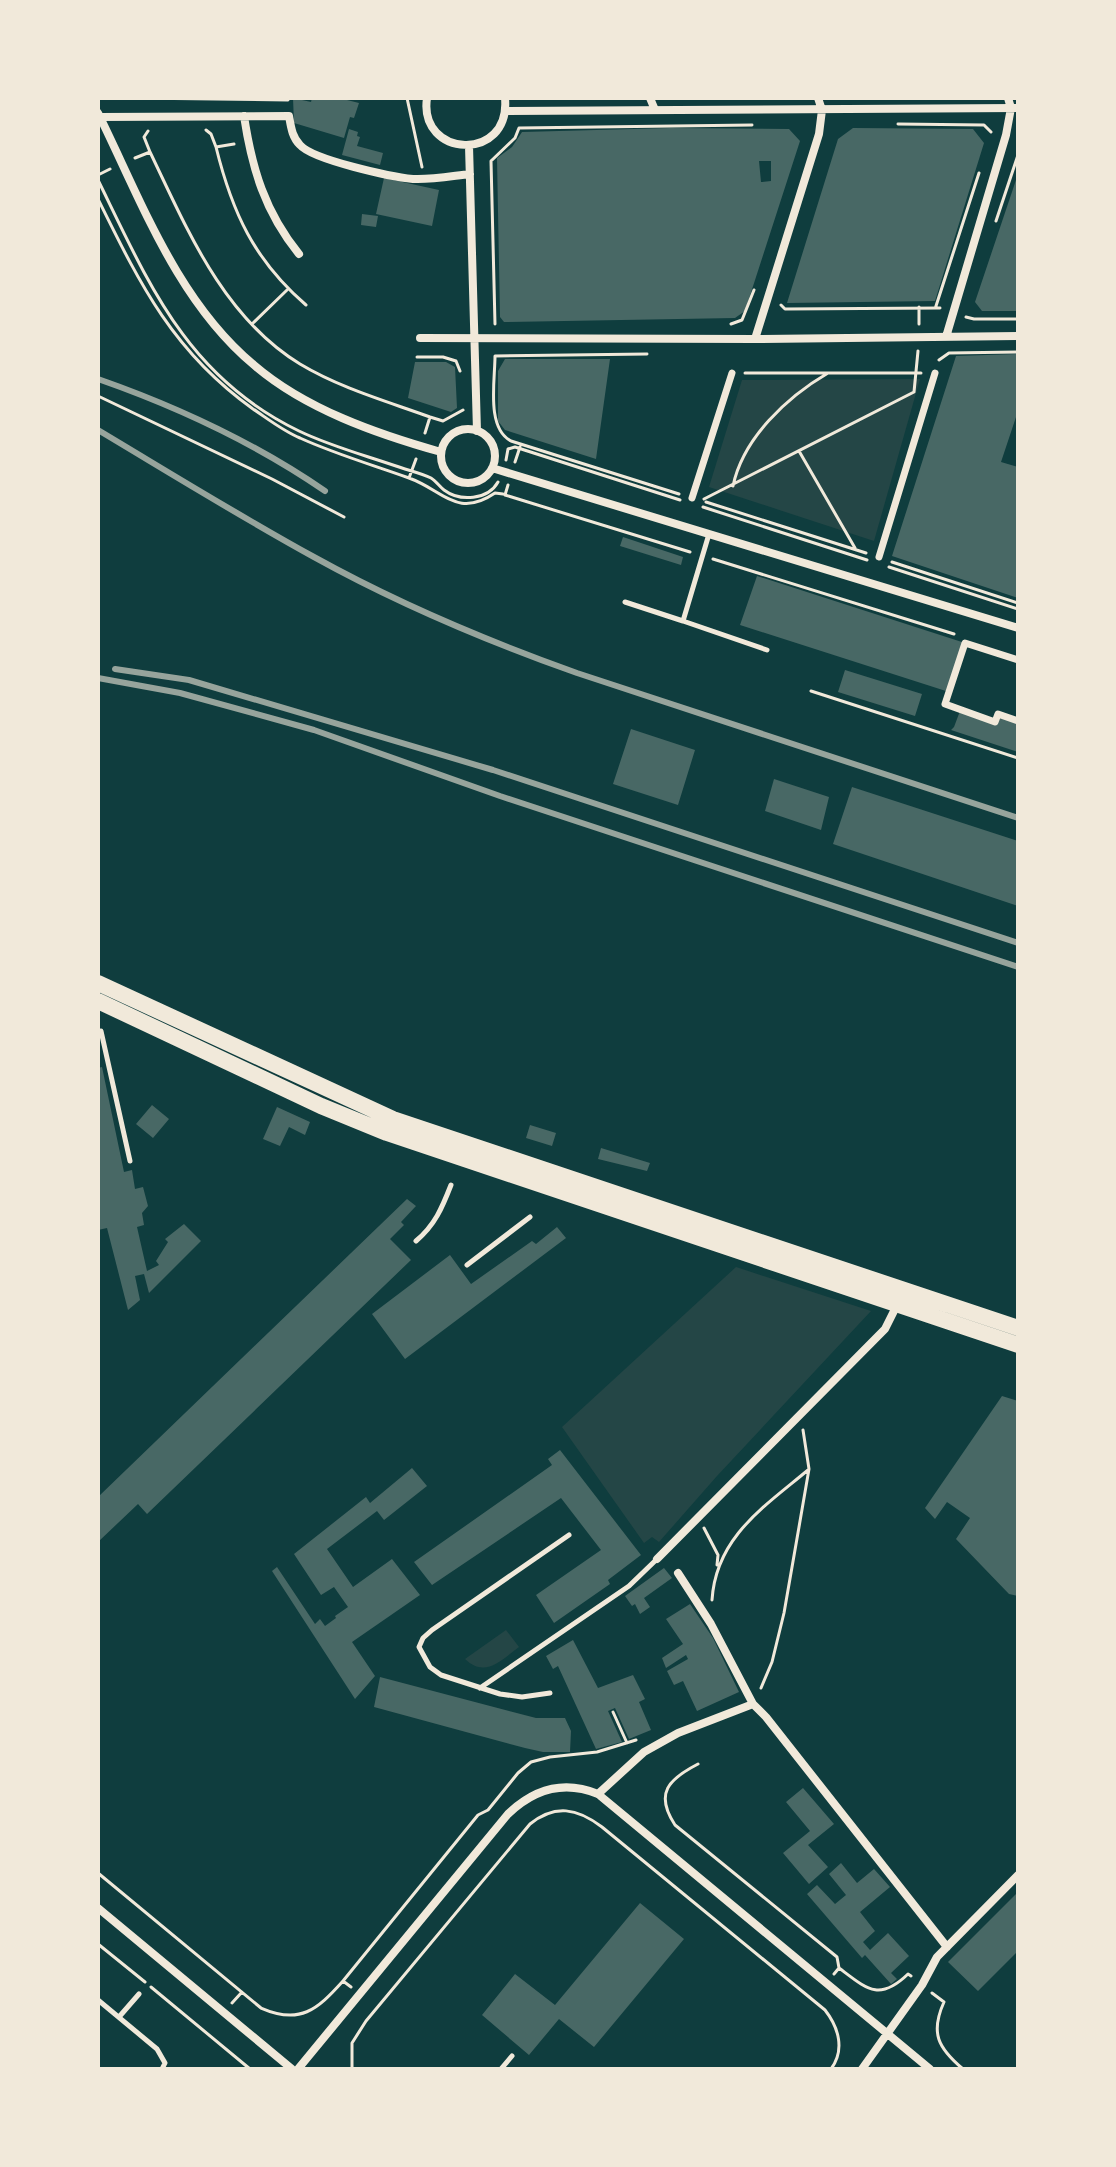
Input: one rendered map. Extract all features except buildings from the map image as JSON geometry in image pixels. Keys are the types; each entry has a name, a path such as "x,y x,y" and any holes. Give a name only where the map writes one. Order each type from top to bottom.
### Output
{"highway":[{"path":"98,983 393,1119 899,1297 1018,1345"},
{"path":"98,1001 321,1106 387,1133 899,1297 1018,1328"}],"street":[{"path":"427,98 427,116 439,135 458,145 469,146 493,135 502,124 506,111 505,98"},
{"path":"650,98 655,110"},
{"path":"755,339 819,134 822,110 818,98"},
{"path":"946,337 1014,108 1008,98"},
{"path":"506,111 1014,108"},
{"path":"441,452 323,408 251,364 204,312 180,277 99,115 289,116 292,135 308,152 413,179 470,174"},
{"path":"244,116 264,200 275,222 299,254"},
{"path":"469,146 477,431"},
{"path":"420,338 1018,336"},
{"path":"697,500 732,373"},
{"path":"879,557 935,373"},
{"path":"467,429 477,431 487,437 494,448 492,468 480,481 458,482 445,471 441,452 443,444 454,433 467,429"},
{"path":"492,468 1018,628"},
{"path":"1018,660 965,643 945,704 995,722 998,714 1018,722 1018,729"},
{"path":"657,1559 885,1329 899,1297"},
{"path":"678,1573 711,1624 752,1702 947,1947"},
{"path":"598,1794 644,1752 678,1733 752,1702"},
{"path":"98,1908 295,2069 502,1821 528,1797 557,1787 575,1787 598,1794 930,2069"},
{"path":"862,2069 922,1985 937,1957 1018,1875"}],"lane":[{"path":"683,621 709,534"},
{"path":"625,602 767,650"},
{"path":"101,1031 130,1161"},
{"path":"416,1241 431,1228 451,1185"},
{"path":"467,1265 530,1217"},
{"path":"550,1693 522,1697 441,1675 430,1667 419,1647 423,1638 569,1535"},
{"path":"480,1688 629,1586 657,1559"},
{"path":"119,2017 139,1994"},
{"path":"98,2000 157,2049 165,2063 162,2069"},
{"path":"501,2069 512,2056"}],"path":[{"path":"133,98 288,100"},
{"path":"407,98 424,178"},
{"path":"897,124 984,125 991,133 1006,135"},
{"path":"495,330 491,161 515,138 519,128 753,125"},
{"path":"154,128 144,137 150,152 208,268 252,324 296,361 343,385 443,421 463,410 477,411"},
{"path":"203,128 211,134 235,211 259,255 287,290 306,305"},
{"path":"216,147 248,142"},
{"path":"123,163 150,152"},
{"path":"936,306 982,162"},
{"path":"98,199 139,280 165,323 225,388 269,421 300,438 428,485 439,495 456,503 477,502 495,493 505,495 962,637"},
{"path":"729,324 742,320 757,280"},
{"path":"252,324 287,290"},
{"path":"781,305 785,309 936,306 974,319 1018,319"},
{"path":"941,357 949,353 1018,352"},
{"path":"505,495 520,443 504,437 495,424 495,356 648,354"},
{"path":"417,357 451,358 460,367 461,381"},
{"path":"733,486 736,470 775,411 830,372"},
{"path":"732,373 935,373"},
{"path":"697,500 733,486 914,392"},
{"path":"98,396 344,517"},
{"path":"409,478 430,417"},
{"path":"799,451 856,550"},
{"path":"879,557 1018,603"},
{"path":"811,691 1018,758"},
{"path":"752,1702 764,1685 784,1613 809,1469 802,1412"},
{"path":"717,1569 728,1543 809,1469"},
{"path":"697,1521 713,1540 718,1555 711,1624"},
{"path":"613,1712 627,1743"},
{"path":"698,1764 679,1774 666,1792 664,1801 675,1825 684,1829 837,1957 839,1968 861,1985 875,1990 894,1987 913,1969"},
{"path":"352,2069 352,2043 366,2021 530,1824 542,1814 559,1810 574,1811 595,1821 825,2010 837,2030 839,2053 831,2069"},
{"path":"98,1873 261,2008 280,2016 297,2016 314,2009 343,1981"},
{"path":"98,1944 250,2069"},
{"path":"812,2000 839,1968"},
{"path":"908,1974 922,1985"},
{"path":"944,2002 936,2030 947,2053 963,2069"}],"shaded area":[{"path":"920,379 874,541 709,487 742,380"},
{"path":"736,1267 871,1311 659,1542 652,1537 644,1543 562,1427"},
{"path":"506,1630 519,1647 505,1657 486,1667 472,1665 465,1659"}],"railway":[{"path":"98,379 215,428 271,457 325,491"},
{"path":"98,430 314,557 377,590 476,634 577,673 1018,818"},
{"path":"115,669 189,680 493,770 1018,943"},
{"path":"98,678 180,693 314,730 500,796 1018,967"}]}
